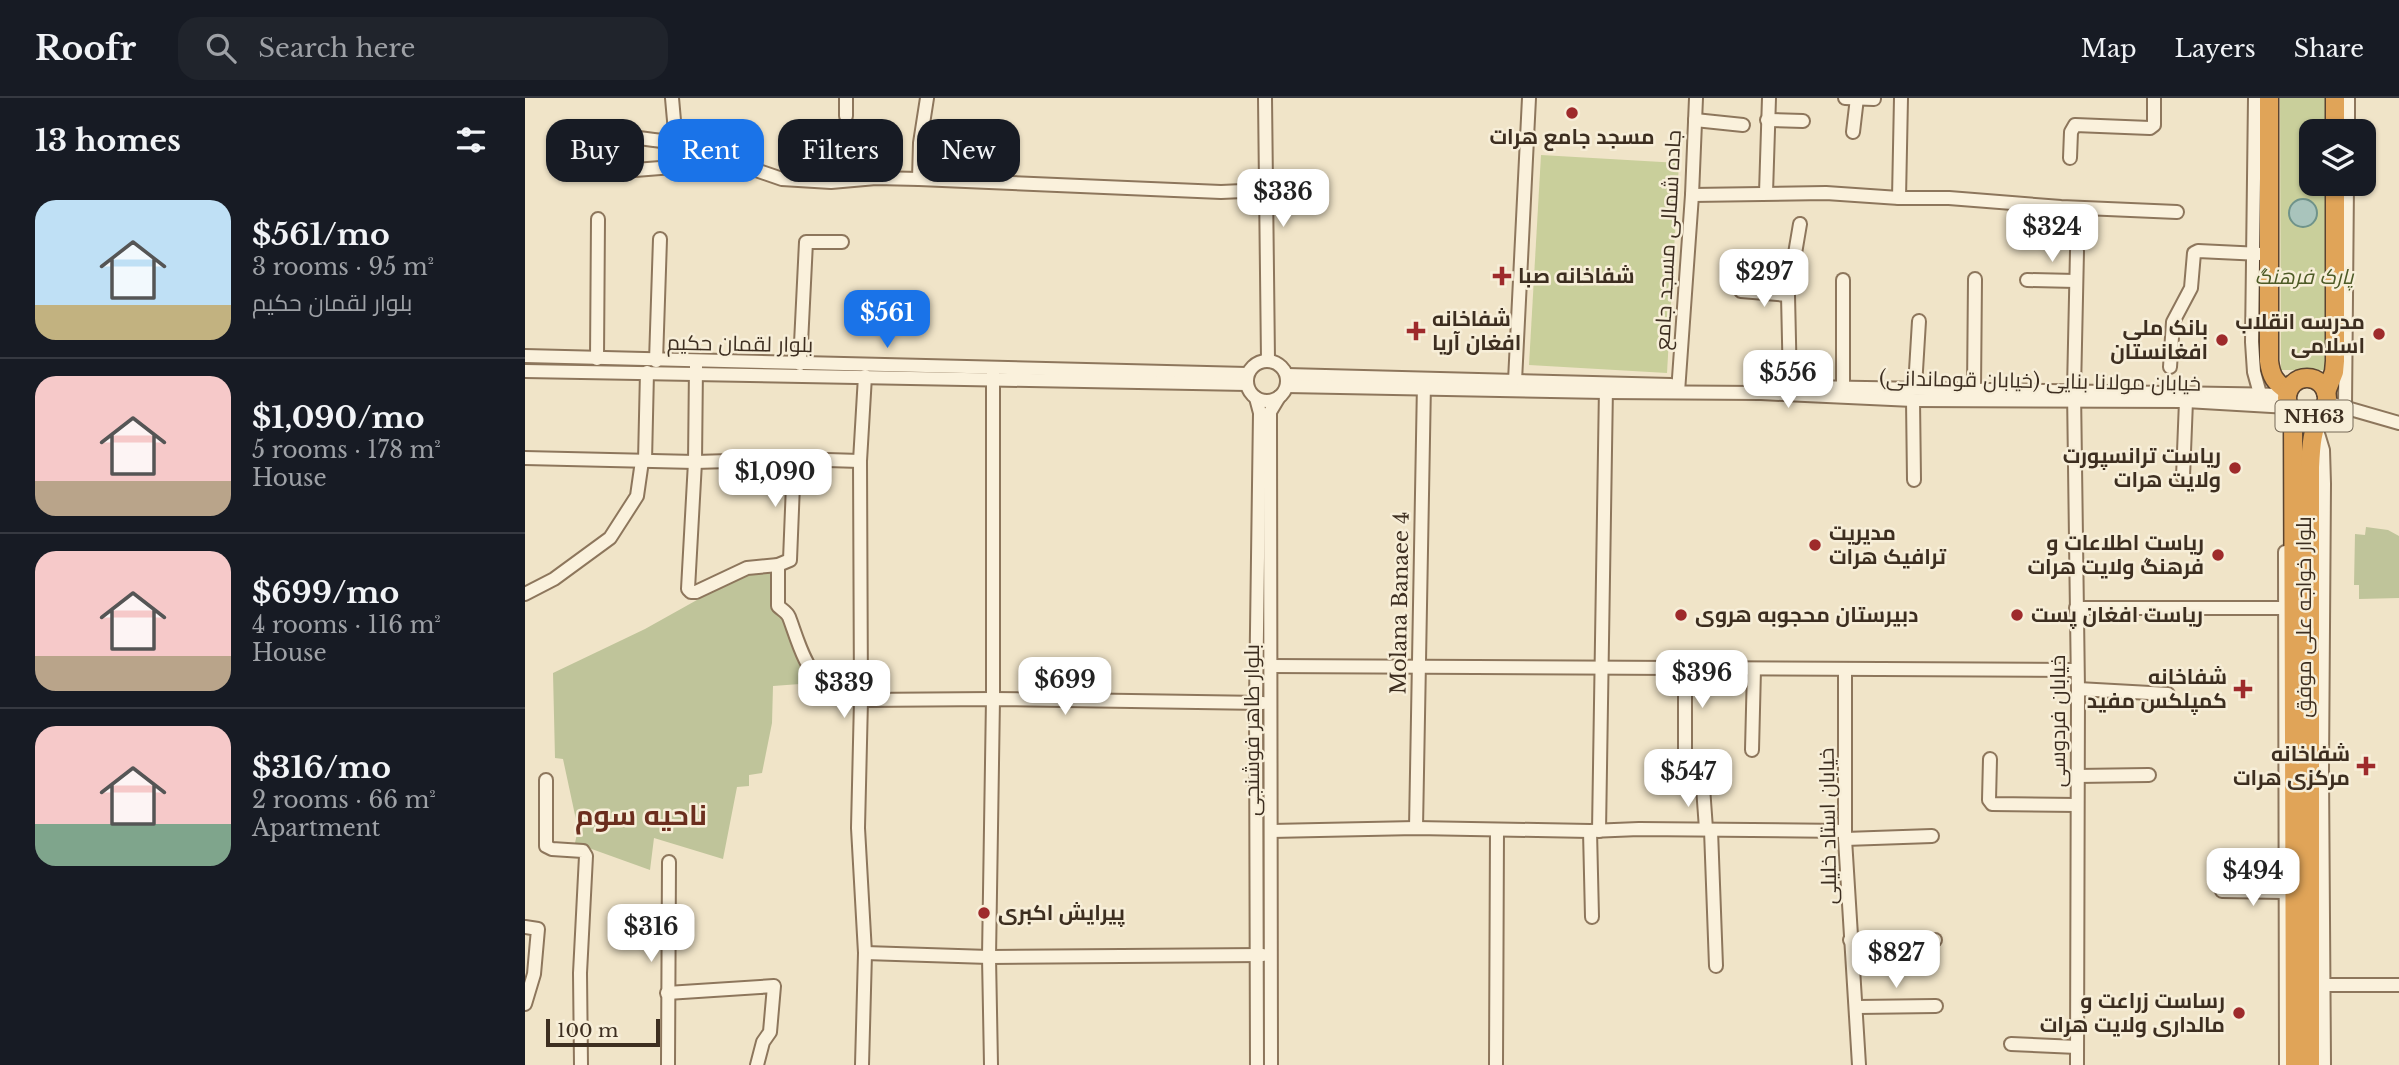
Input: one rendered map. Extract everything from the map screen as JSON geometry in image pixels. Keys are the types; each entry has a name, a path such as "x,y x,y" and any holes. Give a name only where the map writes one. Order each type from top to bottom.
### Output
{"highway":[{"name":"NH63","path":"2269,98 2260,254 2270,374 2290,405 2308,418 2322,407"},
{"path":"2335,98 2335,119"},
{"name":"NH63","path":"2310,1065 2310,467 2322,407 2334,372 2335,196"},
{"name":"NH63","path":"2295,1065 2309,770 2290,608 2295,466 2290,405 2295,382 2310,378 2320,383 2322,407"}],"street":[{"path":"672,98 675,119"},
{"path":"846,98 846,116"},
{"path":"924,119 927,98"},
{"path":"1265,98 1268,360"},
{"path":"1515,381 1528,98"},
{"name":"جاده شمالی مسجد جامع","path":"1678,389 1696,98"},
{"path":"1766,193 1769,98"},
{"path":"1845,98 1874,99"},
{"path":"1853,132 1857,98"},
{"path":"1899,198 1901,98"},
{"path":"2070,158 2071,132 2075,125 2152,127 2154,98"},
{"path":"2255,98 2260,254 2252,342 2254,372 2261,400"},
{"path":"2348,98 2348,119"},
{"path":"1695,120 1743,125"},
{"path":"1767,120 1803,121"},
{"path":"764,173 782,179 831,182 876,178 917,179"},
{"path":"989,182 1221,192 1265,190"},
{"path":"1692,195 1826,193 2177,212"},
{"path":"2346,408 2347,196"},
{"path":"597,359 598,219"},
{"path":"1790,386 1788,295 1800,224"},
{"path":"656,361 660,239"},
{"path":"800,365 806,242 842,242"},
{"name":"خیابان فردوسی","path":"2077,251 2074,396 2078,689 2077,1065"},
{"path":"2171,367 2173,322 2191,288 2194,253 2260,254"},
{"path":"1975,279 1975,390"},
{"path":"1843,280 1843,387"},
{"path":"2027,280 2076,281"},
{"path":"1741,291 1788,295"},
{"path":"1914,480 1914,394 1919,321"},
{"name":"بلوار لقمان حکیم","path":"525,356 656,361 696,368 865,376 993,374"},
{"path":"1268,360 1280,365 1284,386 1265,401 1255,398 1247,379 1255,364 1268,360"},
{"name":"بلوار لقمان حکیم","path":"525,371 647,372 800,365 993,374 1247,379"},
{"path":"696,368 695,461 688,589 696,592 747,568 778,565 790,560 794,459"},
{"path":"525,594 554,579 610,538 637,496 644,461 647,372"},
{"path":"991,1065 989,957 993,699 993,374"},
{"path":"862,1065 865,953 858,828 861,701 860,461 865,376"},
{"name":"خیابان مولانا بنایی (خیابان قوماندانی)","path":"1284,386 1515,381 1607,387"},
{"name":"خیابان مولانا بنایی (خیابان قوماندانی)","path":"1424,384 1762,393 2261,400 2290,405"},
{"name":"Molana Banaee 4","path":"1416,828 1424,384"},
{"name":"بلوار طاهر فوشنجی","path":"1271,1065 1271,412 1284,386"},
{"name":"خیابان مولانا بنایی (خیابان قوماندانی)","path":"1678,389 1790,386 1843,387 1914,394 1975,390 2186,401 2261,400"},
{"path":"1592,916 1603,668 1607,387"},
{"name":"بلوار طاهر فوشنجی","path":"1255,398 1260,413 1256,702 1257,1065"},
{"path":"2183,477 2186,401"},
{"path":"2322,407 2346,408 2399,423"},
{"path":"525,458 860,461"},
{"path":"778,565 778,606 788,614 814,674 819,679 860,680"},
{"path":"2076,608 2290,608 2285,892 2286,1065"},
{"path":"1271,666 2077,670"},
{"path":"1685,668 1685,751"},
{"path":"1752,750 1754,669"},
{"name":"خیابان استاد خلیلی","path":"1845,669 1845,835 1859,1065"},
{"path":"2078,689 2168,694"},
{"path":"861,701 993,699 1271,704"},
{"path":"1990,759 1989,800 1992,804 2077,805"},
{"path":"2309,770 2324,985 2324,1065"},
{"path":"2077,776 2149,775"},
{"path":"546,780 546,846 583,851 586,856 580,973 581,1065"},
{"path":"1703,787 1709,830 1716,966"},
{"path":"1271,831 1416,828 1709,830 1932,836"},
{"path":"1496,1065 1497,830"},
{"path":"668,1065 669,862"},
{"path":"2222,891 2285,892"},
{"path":"525,927 538,929 534,974 525,1004"},
{"path":"1850,940 1935,940"},
{"path":"865,953 989,957 1271,955"},
{"path":"2324,985 2399,985"},
{"path":"667,993 774,986 770,1032 763,1042 757,1065"},
{"path":"1857,1007 1936,1006"},
{"path":"2011,1044 2077,1047"}],"green space":[{"name":"پارک فرهنگ","path":"2280,98 2326,98 2327,119 2299,119 2299,196 2327,196 2327,370 2281,370"},
{"path":"1541,155 1679,163 1667,373 1529,365"},
{"path":"2366,527 2388,530 2399,536 2399,598 2359,599 2359,585 2354,585 2355,534 2365,535"},
{"path":"774,571 784,617 807,673 800,684 773,686 772,723 762,773 749,775 749,786 737,787 723,859 654,838 650,870 575,843 578,829 563,759 555,758 553,673 645,629 747,572"}],"water":[{"path":"2303,199 2313,203 2317,213 2313,223 2303,227 2293,223 2289,213 2293,203"}],"place":[{"name":"مسجد جامع هرات","path":"1572,113"},
{"name":"شفاخانه صبا","path":"1502,276"},
{"name":"شفاخانه افغان آریا","path":"1416,331"},
{"name":"مدرسه انقلاب اسلامی","path":"2379,334"},
{"name":"بانک ملی افغانستان","path":"2222,340"},
{"name":"ریاست ترانسپورت ولایت هرات","path":"2235,468"},
{"name":"مدیریت ترافیک هرات","path":"1815,545"},
{"name":"ریاست اطلاعات و فرهنگ ولایت هرات","path":"2218,555"},
{"name":"دبیرستان محجوبه هروی","path":"1681,615"},
{"name":"ریاست افغان پست","path":"2017,615"},
{"name":"شفاخانه کمپلکس مفید","path":"2243,689"},
{"name":"شفاخانه مرکزی هرات","path":"2366,766"},
{"name":"پیرایش اکبری","path":"984,913"},
{"name":"رساست زراعت و مالداری ولایت هرات","path":"2239,1013"}],"district":[{"name":"ناحیه سوم","path":"641,815"}]}
